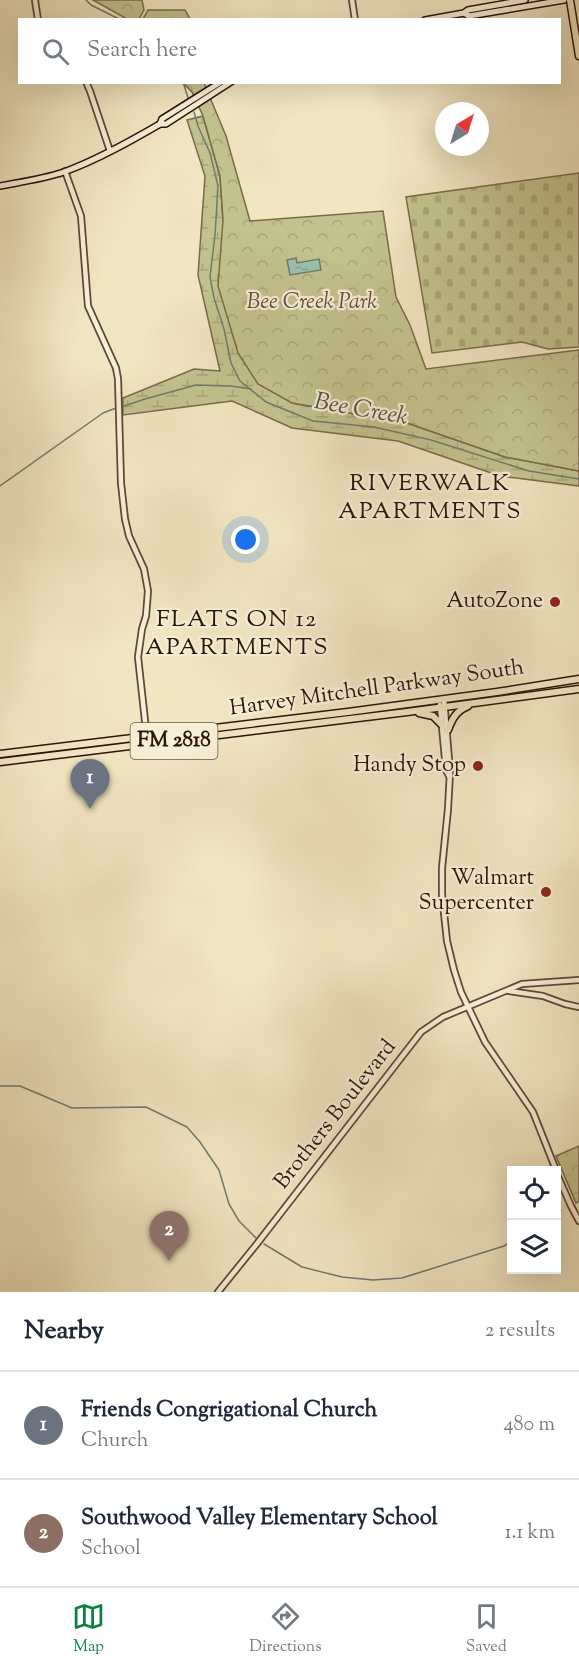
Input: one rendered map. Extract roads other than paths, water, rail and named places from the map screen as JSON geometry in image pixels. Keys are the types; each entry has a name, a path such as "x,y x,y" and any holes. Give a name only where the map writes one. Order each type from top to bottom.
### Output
{"main road":[{"path":"464,14 468,10 525,0"},
{"path":"438,18 464,14 469,16 564,0"},
{"path":"570,0 579,56"},
{"path":"160,124 162,119 218,84"},
{"path":"0,186 65,171 110,151 160,124 166,124 228,84"},
{"name":"Harvey Mitchell Parkway South","path":"0,754 442,703 579,679"},
{"name":"Harvey Mitchell Parkway South","path":"0,762 407,712 442,703 474,703 579,689"},
{"path":"448,730 453,717 459,710 474,703"},
{"path":"407,712 429,715 442,725"}],"street":[{"path":"35,0 38,18"},
{"path":"352,0 355,18"},
{"path":"87,84 110,151"},
{"path":"65,171 81,216 88,306 116,368 121,483 125,519 129,536 147,579 148,602 138,657 148,745"},
{"path":"442,703 446,770 449,777"},
{"path":"442,703 448,730 450,755 448,809 442,868 443,908 447,941 454,970 467,1007 484,1042 533,1112 554,1166"},
{"name":"Brothers Boulevard","path":"218,1292 421,1032 443,1017 522,984 579,980"},
{"name":"Brothers Boulevard","path":"507,991 543,996 579,1007"},
{"path":"561,1184 579,1221"}],"water":[{"path":"296,258 297,263 319,259 321,270 290,275 287,260"}],"waterway":[{"name":"Bee Creek","path":"86,0 91,5 117,18"},
{"name":"Bee Creek","path":"183,84 188,98"},
{"name":"Bee Creek","path":"194,112 210,153 218,186 210,277 231,363 240,381 266,402 313,421 374,427 431,440 529,471 579,479"},
{"path":"121,407 196,385 251,389"},
{"path":"0,486 103,413 116,408"},
{"path":"0,1086 20,1086 72,1108 146,1107 187,1127 219,1170 229,1204 239,1221 256,1238"},
{"path":"264,1244 302,1267 342,1277 373,1280 402,1278 507,1244"}],"place":[{"name":"AutoZone","path":"555,602"},
{"name":"Handy Stop","path":"478,766"},
{"name":"Friends Congrigational Church","path":"90,809"},
{"name":"Walmart Supercenter","path":"546,892"},
{"name":"Southwood Valley Elementary School","path":"169,1261"}],"district":[{"name":"RIVERWALK APARTMENTS","path":"430,498"},
{"name":"FLATS ON 12 APARTMENTS","path":"237,634"}],"park label":[{"name":"Bee Creek Park","path":"312,303"}]}
